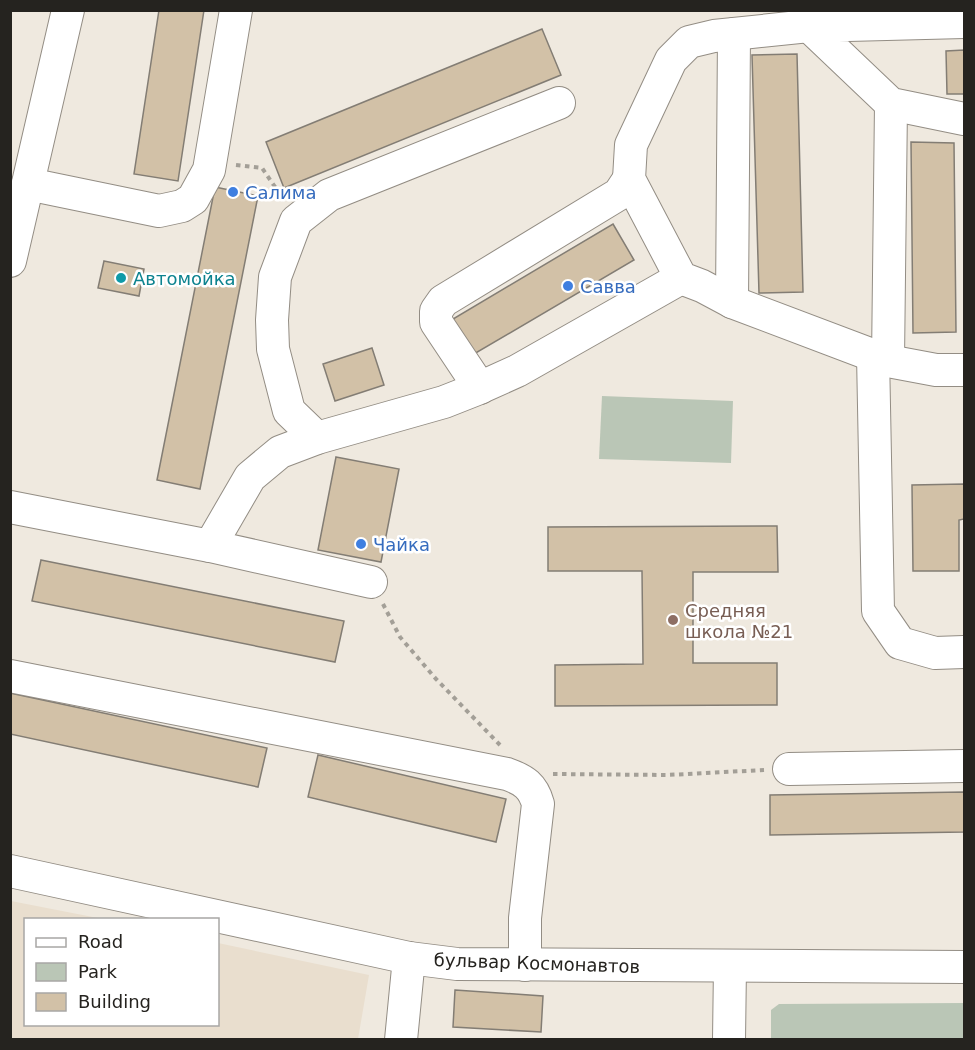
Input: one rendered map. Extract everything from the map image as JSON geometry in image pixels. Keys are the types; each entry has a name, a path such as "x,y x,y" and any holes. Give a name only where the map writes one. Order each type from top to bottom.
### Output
{"street":[{"path":"10,261 21,192 68,10"},
{"path":"21,192 159,211 182,206 193,199 209,170 236,10"},
{"path":"807,18 891,104 964,119"},
{"path":"480,388 436,322 438,307 443,301 619,194 629,179 631,145 671,60 689,42 807,18 964,22"},
{"path":"732,302 734,34"},
{"path":"317,438 289,411 273,349 274,277 296,221 329,195 559,103"},
{"path":"891,104 881,358 878,611 900,643 935,653 964,652"},
{"path":"629,179 681,278 732,302 881,358 936,370 964,370"},
{"path":"210,546 250,477 280,452 317,438 444,402 480,388 517,371 681,278"},
{"path":"10,507 210,546 371,582"},
{"path":"10,676 507,774 522,780 535,792 538,804 525,918 525,965"},
{"path":"789,769 964,766"},
{"name":"бульвар Космонавтов","path":"10,871 409,958 457,963 964,967"},
{"path":"401,1040 409,958"},
{"path":"729,1040 730,966"}],"path":[{"path":"209,170 238,165 262,168 281,194 296,221"},
{"path":"371,582 400,637 457,701 512,757 522,780 545,774 667,775 789,769"}],"shaded area":[{"path":"11,901 98,918 24,918 24,1026 219,1026 219,943 369,975 358,1039 11,1039"}],"green space":[{"path":"602,396 733,401 731,463 599,459"},
{"path":"964,1003 964,1039 771,1039 771,1010 779,1004"}],"building":[{"path":"159,10 204,10 178,181 134,174"},
{"path":"542,29 561,75 284,188 266,142"},
{"path":"964,50 964,94 947,94 946,51"},
{"path":"797,54 803,292 759,293 752,55"},
{"path":"911,142 954,143 956,332 913,333"},
{"path":"215,187 258,196 200,489 157,480"},
{"path":"613,224 634,260 474,354 453,319"},
{"name":"Автомойка","path":"104,261 144,269 139,296 98,288"},
{"path":"372,348 384,385 335,401 323,364"},
{"path":"336,457 399,469 381,562 318,550"},
{"path":"964,484 964,519 959,520 959,571 913,571 912,485"},
{"path":"777,526 778,572 693,572 693,663 777,663 777,705 555,706 555,665 643,664 642,571 548,571 548,527"},
{"path":"41,560 344,621 335,662 32,601"},
{"path":"10,693 267,748 258,787 10,734"},
{"path":"318,755 506,799 496,842 308,797"},
{"path":"964,792 964,832 770,835 770,795"},
{"path":"455,990 543,996 541,1032 453,1027"}],"place":[{"name":"Салима","path":"233,192"},
{"name":"Автомойка","path":"121,278"},
{"name":"Савва","path":"568,286"},
{"name":"Чайка","path":"361,544"},
{"name":"Средняя школа №21","path":"673,620"}]}
